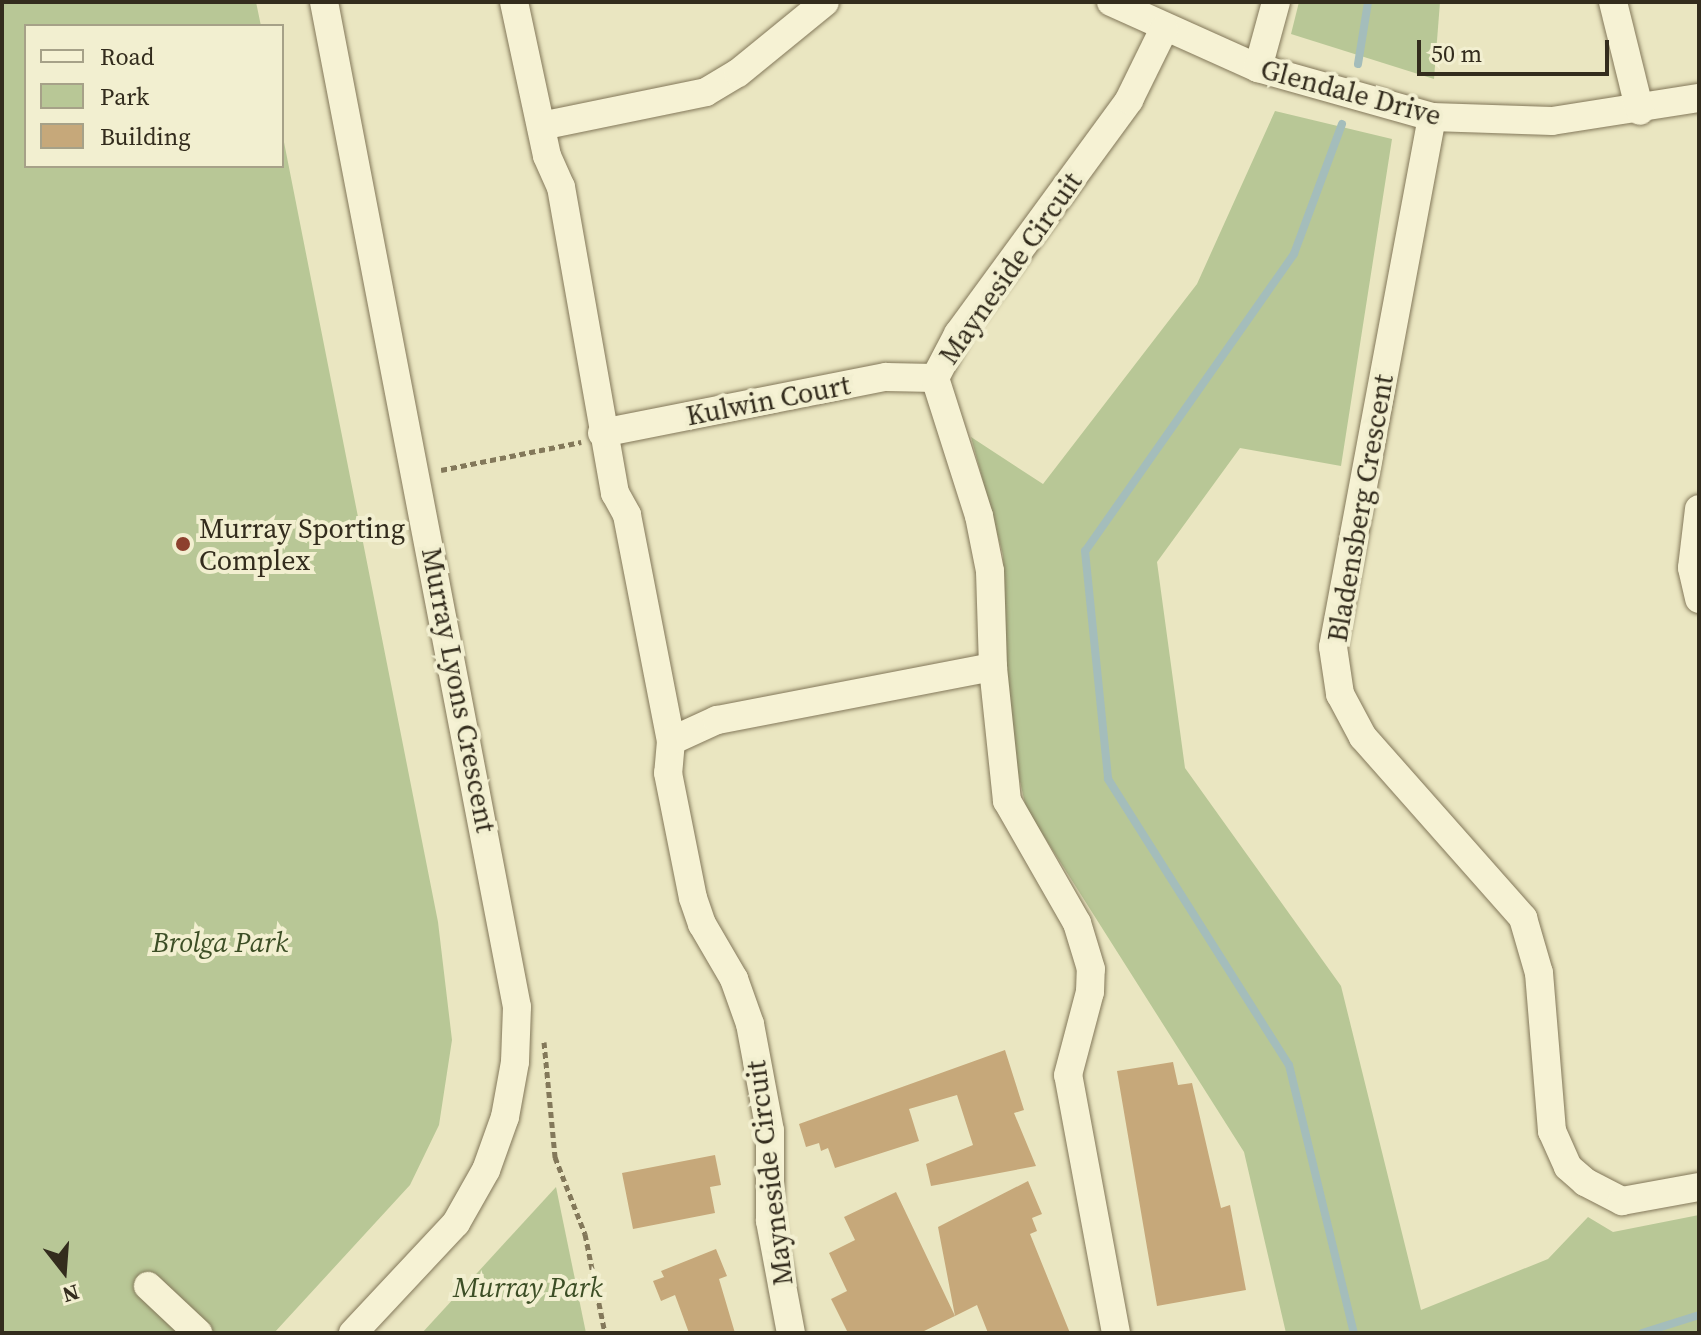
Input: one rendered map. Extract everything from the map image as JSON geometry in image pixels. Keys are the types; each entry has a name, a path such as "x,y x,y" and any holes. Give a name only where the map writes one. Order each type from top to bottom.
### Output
{"street":[{"name":"Murray Lyons Crescent","path":"324,2 517,1007 515,1062 505,1117 486,1170 456,1223 353,1333"},
{"name":"Mayneside Circuit","path":"514,2 541,126 561,187 597,367 594,392 615,493 627,515 671,741 668,773 693,898 702,924 734,979 750,1024 770,1131 770,1221 791,1333"},
{"path":"541,126 706,92 738,73 825,2"},
{"name":"Glendale Drive","path":"1111,2 1164,29 1258,68 1432,117 1512,123 1640,111 1699,98"},
{"path":"1258,68 1276,2"},
{"path":"1613,2 1640,111"},
{"name":"Mayneside Circuit","path":"1116,1333 1068,1075 1090,992 1091,969 1077,923 1007,801 993,667 990,571 979,516 935,378 958,334 1129,100 1164,29"},
{"name":"Bladensberg Crescent","path":"1432,117 1333,647 1340,694 1363,737 1523,918 1539,973 1552,1131 1568,1167 1585,1182 1622,1201 1699,1187"},
{"name":"Kulwin Court","path":"602,433 886,377 935,378"},
{"path":"1699,509 1692,568 1699,599"},
{"path":"671,741 717,720 993,667"},
{"path":"148,1286 198,1333"}],"path":[{"path":"441,470 574,445 602,433"}],"green space":[{"name":"Murray Sporting Complex","path":"2,2 256,2 261,24 24,24 24,168 284,168 284,142 438,922 452,1040 439,1125 410,1185 274,1333 2,1333"},
{"path":"1299,2 1440,2 1434,79 1291,34"},
{"path":"1275,111 1392,139 1341,466 1240,448 1157,562 1185,768 1341,986 1421,1310 1548,1259 1588,1217 1613,1232 1699,1215 1699,1333 1286,1333 1244,1152 1026,808 1008,728 1003,555 971,437 1043,484 1197,284"},
{"name":"Murray Park","path":"556,1187 586,1333 422,1333"}],"building":[{"path":"1005,1050 1024,1110 1014,1113 1036,1166 931,1186 926,1164 973,1145 957,1095 909,1109 919,1141 835,1168 828,1148 821,1151 819,1143 806,1147 799,1124"},
{"path":"1173,1062 1178,1085 1192,1083 1221,1208 1230,1205 1246,1290 1157,1306 1117,1071"},
{"path":"715,1155 721,1185 710,1187 715,1213 633,1229 622,1173"},
{"path":"1028,1181 1042,1214 1032,1218 1037,1231 1030,1234 1070,1333 988,1333 977,1305 955,1316 938,1227"},
{"path":"896,1192 955,1316 920,1333 848,1333 831,1299 847,1291 829,1253 855,1240 844,1217"},
{"path":"716,1249 727,1276 719,1279 735,1333 689,1333 675,1295 661,1301 653,1281 664,1277 661,1271"}],"waterway":[{"path":"1358,64 1368,2"},
{"path":"1342,124 1294,254 1085,551 1108,779 1289,1065 1354,1333"},
{"path":"1642,1333 1699,1315"}],"place":[{"name":"Murray Sporting Complex","path":"183,544"}],"park label":[{"name":"Brolga Park","path":"220,942"}]}
